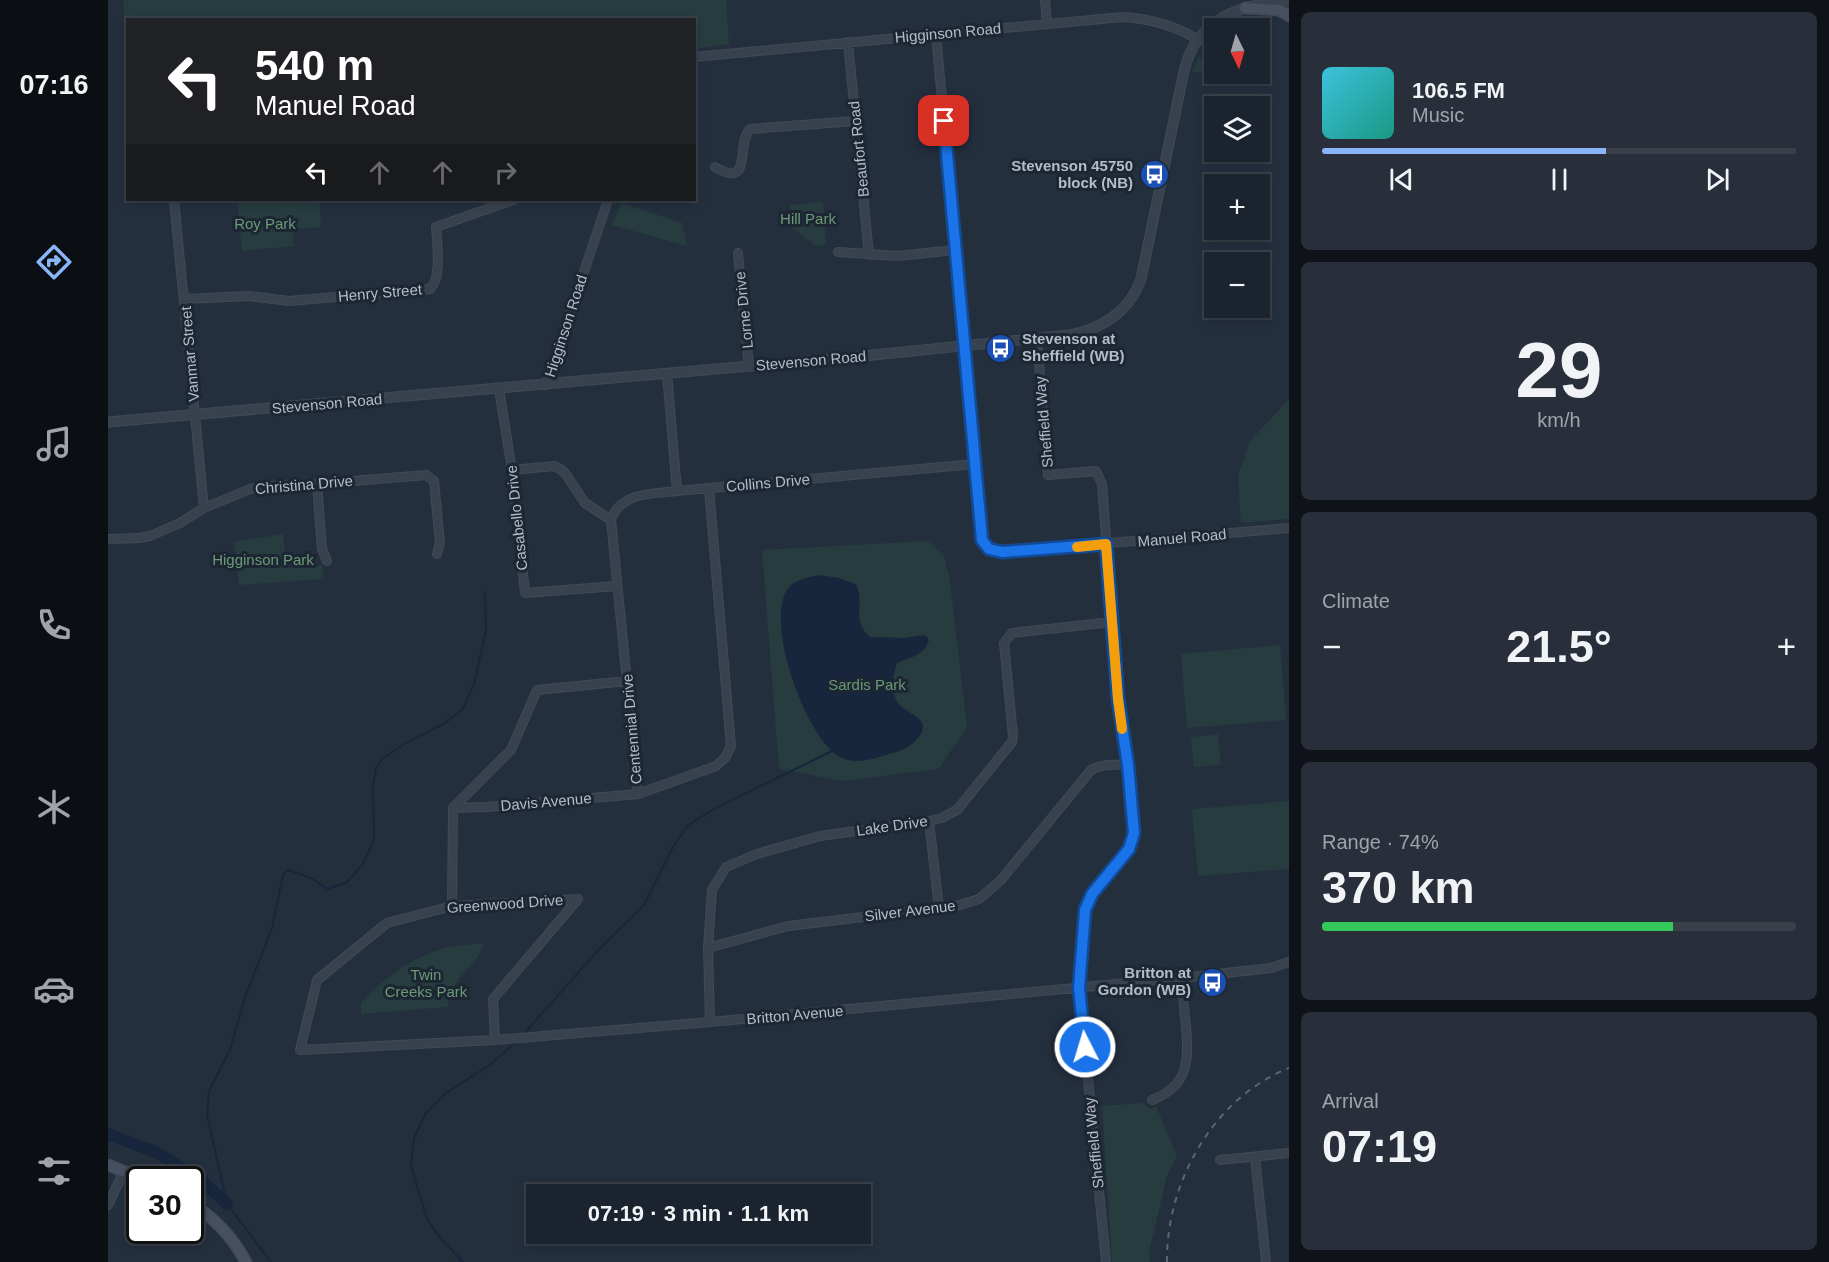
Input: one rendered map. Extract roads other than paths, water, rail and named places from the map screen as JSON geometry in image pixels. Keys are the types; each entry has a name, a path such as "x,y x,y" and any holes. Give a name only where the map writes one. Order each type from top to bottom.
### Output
{"main road":[{"path":"1245,8 1279,10 1289,16"},
{"path":"108,1165 124,1171"},
{"path":"204,1212 222,1228 246,1262"}],"street":[{"path":"1045,0 1047,24"},
{"name":"Stevenson Road","path":"108,422 749,367 1083,332 1104,324 1120,311 1139,285 1190,51 1219,19 1232,12 1260,4 1289,0"},
{"name":"Higginson Road","path":"696,57 1123,17 1142,18 1170,26 1198,40"},
{"path":"936,34 975,464"},
{"name":"Beaufort Road","path":"848,42 869,255"},
{"path":"715,167 725,173 740,170 743,139 750,129 856,121"},
{"name":"Vanmar Street","path":"174,201 204,508"},
{"name":"Henry Street","path":"185,300 249,296 289,301 430,289 436,284 437,275 436,227 510,201"},
{"name":"Higginson Road","path":"546,385 608,201"},
{"path":"838,252 897,256 956,250"},
{"name":"Lorne Drive","path":"738,253 749,367"},
{"name":"Sheffield Way","path":"1036,338 1048,475 1096,471 1102,484 1119,711 1128,765 1134,833 1129,849 1088,901 1085,910 1079,988 1106,1262"},
{"path":"512,470 554,466 560,469 566,474 585,503 611,520 613,512 625,500 641,495 677,491 667,374"},
{"name":"Casabello Drive","path":"499,389 512,470 525,592 617,586"},
{"name":"Manuel Road","path":"975,464 982,540 989,549 1002,552 1289,528"},
{"name":"Collins Drive","path":"677,491 975,464"},
{"name":"Christina Drive","path":"108,539 150,536 180,523 204,508 259,487 426,475 434,481 440,543 437,554"},
{"path":"317,484 322,549 327,561"},
{"name":"Centennial Drive","path":"611,520 638,794 716,766 725,758 731,746 709,489"},
{"name":"Lake Drive","path":"710,1022 708,948 712,890 726,867 758,854 820,836 929,821 942,818 957,810 1012,742 1004,643 1008,637 1012,633 1112,622"},
{"path":"452,906 453,808 511,750 537,690 627,681"},
{"name":"Silver Avenue","path":"708,948 788,926 939,908 979,899 1001,879 1091,771 1098,766 1128,765"},
{"name":"Davis Avenue","path":"453,808 638,794"},
{"path":"929,821 939,908"},
{"name":"Greenwood Drive","path":"300,1050 317,980 387,923 452,906 578,899 493,999 495,1040"},
{"name":"Britton Avenue","path":"300,1050 495,1040 710,1022 1181,978 1271,968 1289,962"},
{"path":"1152,1100 1162,1096 1178,1083 1186,1063 1188,1049 1181,978"},
{"path":"1220,1160 1289,1154"},
{"path":"1255,1156 1266,1262"},
{"path":"108,1205 124,1171"}],"water":[{"path":"819,575 839,578 856,584 860,598 859,617 864,630 870,637 904,638 925,635 929,640 920,653 897,663 894,673 895,698 901,707 919,719 923,727 919,737 903,749 864,760 852,761 840,757 827,746 802,705 785,653 781,628 782,606 787,590 793,583"}],"waterway":[{"path":"271,1262 227,1204 207,1115 209,1091 230,1050 244,1000 272,928 283,875 288,870 309,877 328,889 347,882 363,864 374,840 373,788 376,768 381,760 404,744 445,723 463,709 474,684 486,630 485,592"},
{"path":"522,1036 600,948 644,905 673,847 688,825 714,809 832,751"},
{"path":"463,1262 439,1237 427,1219 411,1166 414,1138 426,1113 445,1094 491,1064 518,1040"},
{"path":"108,1134 156,1152 200,1179 227,1204"}],"railway":[{"path":"1167,1262 1169,1232 1175,1203 1185,1174 1199,1147 1217,1122 1238,1100 1262,1082 1289,1068"}],"place":[{"name":"Stevenson 45750 block (NB)","path":"1154,175"},
{"name":"Stevenson at Sheffield (WB)","path":"1001,348"},
{"name":"Britton at Gordon (WB)","path":"1212,982"}],"park label":[{"name":"Hill Park","path":"808,219"},
{"name":"Roy Park","path":"265,224"},
{"name":"Higginson Park","path":"263,560"},
{"name":"Sardis Park","path":"867,685"},
{"name":"Twin Creeks Park","path":"426,984"}]}
